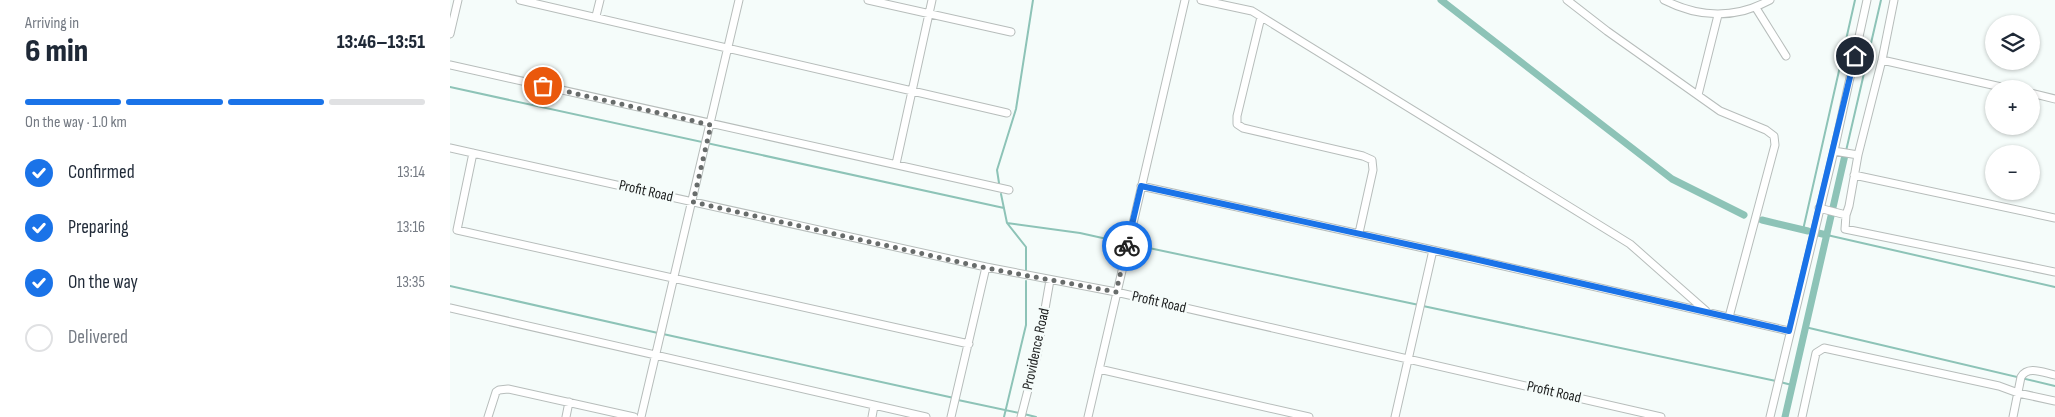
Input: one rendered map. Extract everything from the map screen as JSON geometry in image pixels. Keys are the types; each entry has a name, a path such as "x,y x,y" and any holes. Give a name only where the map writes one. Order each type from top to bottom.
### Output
{"street":[{"path":"450,34 458,0"},
{"path":"520,0 596,16 728,49 1007,113"},
{"path":"596,16 600,0"},
{"path":"642,417 740,0"},
{"path":"868,0 1011,32"},
{"path":"896,164 932,0"},
{"path":"1088,417 1185,0"},
{"path":"1201,0 1252,12 1261,17 1630,244 1706,311"},
{"path":"1567,0 1720,111 1772,133 1775,140 1770,167 1729,317"},
{"path":"1664,0 1704,14 1718,15 1756,8 1770,0"},
{"path":"1770,417 1789,331 1822,208 1867,0"},
{"path":"1894,0 1882,60 1858,155 1845,229 2055,272"},
{"path":"1756,8 1786,56"},
{"path":"1698,95 1718,15"},
{"path":"1261,17 1237,116 1237,124 1243,128 1363,156 1372,160 1373,170 1359,234"},
{"path":"1882,60 1985,83"},
{"path":"450,65 711,125 1010,190"},
{"path":"2040,95 2055,99"},
{"name":"Profit Road","path":"450,148 986,268 1116,292 1662,417"},
{"path":"1834,151 1858,155"},
{"path":"473,153 456,230 969,344"},
{"path":"1854,175 2055,218"},
{"path":"1141,186 1789,331"},
{"path":"1822,208 1846,215"},
{"path":"1395,417 1433,250"},
{"path":"951,417 986,268"},
{"name":"Providence Road","path":"1021,417 1037,355 1050,280"},
{"path":"450,308 926,417"},
{"path":"1802,417 1816,353 1824,348 1999,386 2018,393 2055,401"},
{"path":"1099,369 1310,417"},
{"path":"2013,417 2021,377 2024,372 2029,370 2055,375"},
{"path":"488,417 493,397 499,390 508,389 634,417"},
{"path":"566,417 569,402"},
{"path":"872,417 874,406"}],"waterway":[{"path":"999,183 997,170 1016,109 1033,0"},
{"path":"1441,0 1672,179 1744,215"},
{"path":"1803,230 1855,0"},
{"path":"1846,151 1881,0"},
{"path":"450,87 1004,208"},
{"path":"1785,417 1845,155"},
{"path":"1001,194 1007,223 1026,247 1026,270"},
{"path":"1762,220 1808,231"},
{"path":"1007,223 1080,233 1125,243"},
{"path":"1818,233 1827,235"},
{"path":"1827,235 2055,287"},
{"path":"1130,244 1419,305"},
{"path":"1004,417 1026,325 1026,281"},
{"path":"450,286 658,333"},
{"path":"1423,306 1776,381"},
{"path":"1805,327 2055,386"},
{"path":"663,334 954,398"},
{"path":"1780,382 1792,385"},
{"path":"958,400 1019,413"},
{"path":"1024,414 1036,417"}],"way so far":[{"path":"543,86 711,125 693,202 986,268 1116,292 1127,246"}],"route":[{"path":"1127,246 1141,186 1470,258 1789,331 1834,151 1855,56"}]}
